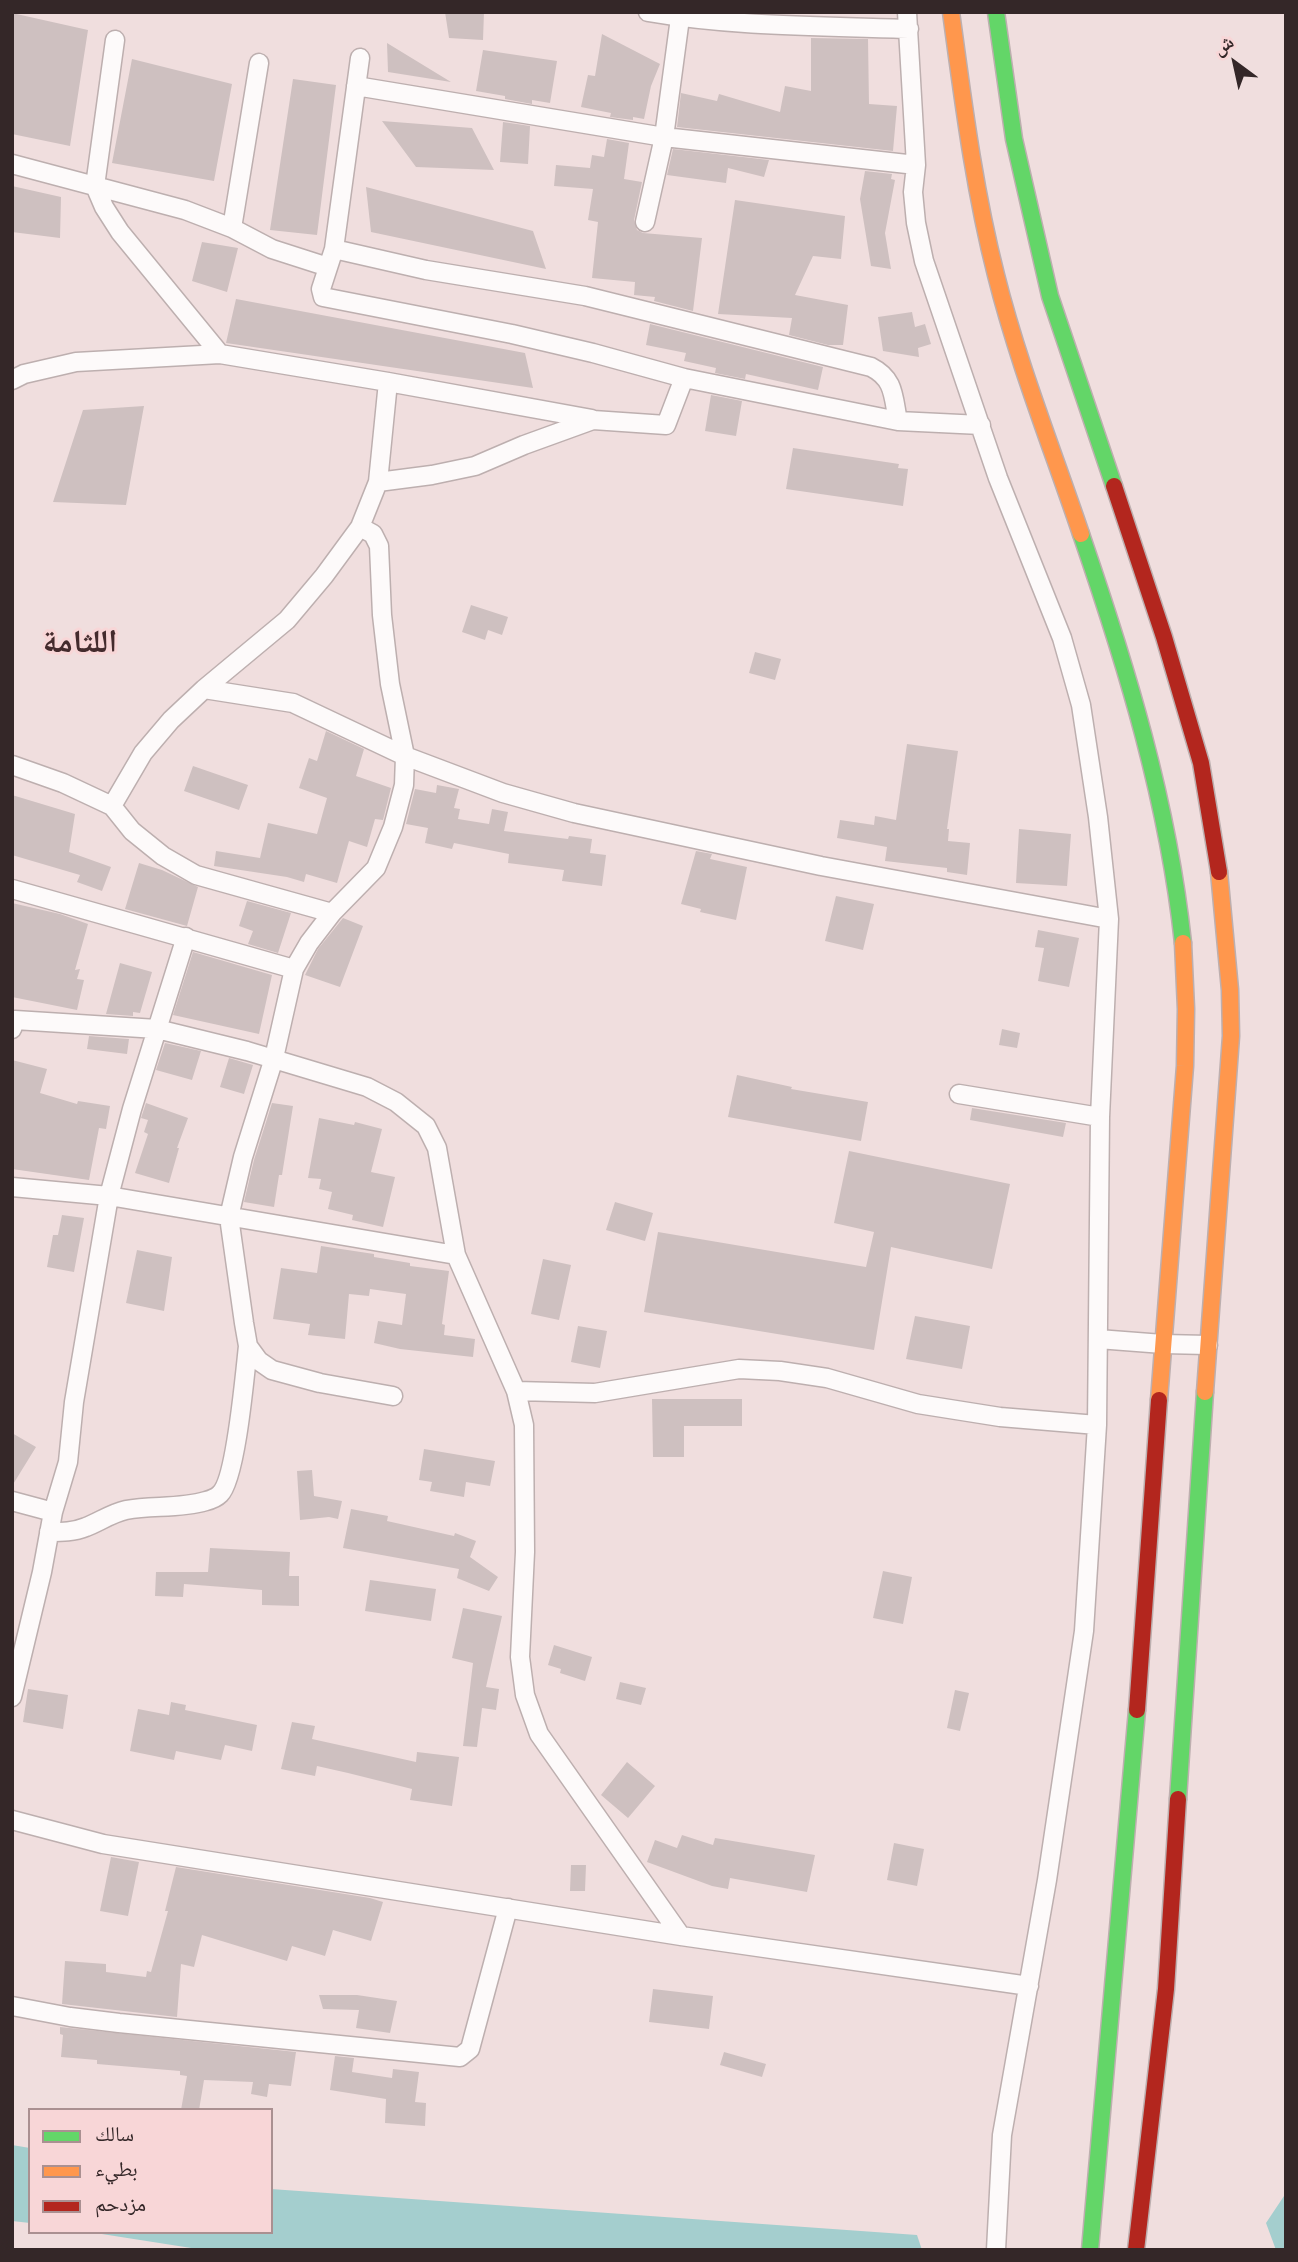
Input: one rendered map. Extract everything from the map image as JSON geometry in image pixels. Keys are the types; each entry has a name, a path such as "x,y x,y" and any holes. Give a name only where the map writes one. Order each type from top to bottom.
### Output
{"main road":[{"path":"951,12 966,127 990,251 1007,315 1136,707 1152,766 1178,894 1186,979 1187,1048 1140,1678 1090,2250"},
{"path":"996,12 1014,139 1050,296 1181,691 1200,763 1219,873 1230,990 1231,1036 1166,1989 1136,2250"}],"street":[{"path":"648,12 680,18 908,21 916,223 924,261 998,478 1062,638 1081,705 1098,817 1109,919 1100,1117 1097,1424 1084,1631 1063,1780 1002,2135 996,2250"},
{"path":"645,222 664,136 680,18"},
{"path":"115,40 95,186 104,207 120,232 220,354"},
{"path":"360,58 334,249 321,289 326,299 526,337 684,378 898,421 981,425"},
{"path":"232,228 259,63"},
{"path":"356,86 664,136 915,165"},
{"path":"12,164 185,211 232,228 272,248 328,267"},
{"path":"334,249 426,270 585,296 871,367 884,374 891,385 898,421"},
{"path":"12,380 24,374 76,362 220,354 593,419 666,425 684,378"},
{"path":"112,806 143,753 171,720 287,620 360,527 378,482 388,382"},
{"path":"378,482 475,466 593,419"},
{"path":"49,1532 86,1528 122,1511 145,1507 170,1508 208,1501 220,1494 227,1482 236,1439 248,1346 229,1217 243,1157 274,1058 294,970 309,943 332,913 376,868 393,827 404,785 405,756 390,684 382,615 379,546 373,534 360,527"},
{"path":"204,689 293,703 405,756 503,793 574,813 821,866 1109,919"},
{"path":"12,765 63,783 112,806 132,831 163,856 197,875 332,913"},
{"path":"12,889 294,970"},
{"path":"12,1697 53,1513 68,1462 74,1402 109,1196 132,1108 186,937"},
{"path":"13,1023 157,1029 274,1058 367,1087 396,1102 426,1126 437,1148 456,1255 516,1391 524,1425 526,1454 520,1657 525,1695 538,1734 681,1936"},
{"path":"959,1094 1100,1117"},
{"path":"12,1187 109,1196 456,1255"},
{"path":"1098,1339 1208,1345"},
{"path":"248,1346 259,1361 272,1370 320,1383 393,1396"},
{"path":"516,1391 595,1393 739,1369 780,1371 827,1378 918,1404 1000,1417 1097,1424"},
{"path":"12,1501 53,1513"},
{"path":"12,1820 103,1844 681,1936 1029,1986"},
{"path":"12,2006 119,2023 460,2057 470,2049 508,1908"}],"water":[{"path":"12,2145 28,2148 28,2223 12,2221"},
{"path":"273,2189 917,2235 922,2250 204,2250 102,2234 273,2234"},
{"path":"1286,2193 1286,2250 1276,2250 1266,2223"}],"building":[{"path":"445,12 484,12 483,40 449,38"},
{"path":"12,13 88,30 70,146 12,134"},
{"path":"602,34 660,64 651,86 644,119 610,117 611,113 581,107 588,75 595,76"},
{"path":"811,38 868,39 869,104 897,106 893,151 677,127 681,93 717,101 719,94 780,112 785,86 811,91"},
{"path":"387,43 451,82 388,72"},
{"path":"483,50 557,61 550,103 532,100 532,104 476,91"},
{"path":"132,59 232,84 214,181 112,163"},
{"path":"293,79 336,85 317,235 270,230"},
{"path":"382,121 472,128 494,170 416,167"},
{"path":"503,122 530,126 528,164 500,162"},
{"path":"607,139 629,143 624,179 642,182 634,220 637,230 643,233 702,238 693,311 654,301 655,297 634,295 635,282 592,278 598,222 588,220 593,189 554,186 556,165 590,168 592,155 604,157"},
{"path":"673,149 769,160 764,177 728,168 726,183 667,175"},
{"path":"865,171 892,174 891,179 895,180 885,233 891,269 871,266 860,199"},
{"path":"12,186 61,197 60,238 12,232"},
{"path":"366,187 533,231 546,269 371,232"},
{"path":"735,200 845,216 841,259 813,256 795,295 848,305 843,345 828,345 789,335 792,318 718,314"},
{"path":"202,242 238,248 227,292 192,281"},
{"path":"236,299 525,353 533,388 226,343"},
{"path":"912,312 915,327 925,324 931,344 918,348 919,357 883,351 878,317"},
{"path":"650,324 823,367 818,390 746,374 745,379 715,373 716,368 684,361 686,353 646,345"},
{"path":"711,395 742,401 736,436 705,431"},
{"path":"144,406 126,505 53,502 83,410"},
{"path":"793,448 899,464 898,468 908,469 903,506 786,489"},
{"path":"471,605 508,617 502,635 488,630 485,640 462,632"},
{"path":"755,652 781,659 775,680 749,673"},
{"path":"326,731 364,749 356,776 391,788 383,820 375,819 367,847 349,841 337,883 306,874 304,882 214,866 216,851 260,858 268,823 317,834 327,798 299,788 309,758 317,761"},
{"path":"907,744 958,751 947,829 948,841 970,843 967,875 947,872 947,868 885,861 887,847 837,838 840,820 874,825 875,816 896,820"},
{"path":"193,766 248,785 239,810 184,791"},
{"path":"437,785 459,789 454,808 460,809 458,819 489,824 492,809 508,812 504,831 568,839 569,836 592,839 590,853 606,855 602,886 562,881 564,870 508,863 509,854 454,843 452,849 425,843 428,828 406,824 415,789 436,793"},
{"path":"12,795 75,814 69,852 111,867 102,891 77,882 80,875 12,855"},
{"path":"1019,829 1071,834 1067,886 1016,883"},
{"path":"696,851 712,854 710,859 747,867 736,920 700,912 701,909 681,904"},
{"path":"139,863 162,870 198,887 187,926 125,909"},
{"path":"836,896 874,904 863,950 825,941"},
{"path":"247,901 291,913 278,953 248,944 253,931 239,926"},
{"path":"12,903 60,914 88,924 75,970 80,969 77,979 84,980 77,1010 12,997"},
{"path":"343,918 363,926 340,987 305,975 318,949"},
{"path":"1038,930 1079,938 1069,987 1038,981 1044,948 1035,947"},
{"path":"193,952 272,975 259,1034 173,1015"},
{"path":"120,963 152,972 140,1013 133,1012 133,1016 106,1014"},
{"path":"1002,1029 1020,1033 1017,1048 999,1045"},
{"path":"89,1036 129,1039 127,1054 87,1049"},
{"path":"165,1043 201,1051 192,1080 156,1070"},
{"path":"229,1058 253,1065 244,1094 220,1087"},
{"path":"12,1060 47,1069 40,1093 77,1104 78,1101 110,1106 106,1129 99,1128 89,1180 12,1169"},
{"path":"737,1075 792,1087 791,1089 868,1102 861,1141 728,1117"},
{"path":"146,1103 188,1118 177,1148 169,1183 135,1173 148,1134 144,1132 148,1120 141,1118"},
{"path":"272,1103 293,1106 274,1207 244,1202"},
{"path":"972,1108 1066,1123 1063,1137 970,1120"},
{"path":"319,1118 354,1125 355,1122 382,1129 371,1172 395,1177 383,1227 352,1220 353,1215 328,1209 332,1192 319,1189 321,1179 308,1178"},
{"path":"849,1151 1010,1184 992,1269 891,1247 874,1350 644,1312 658,1232 866,1267 874,1232 834,1223"},
{"path":"615,1202 653,1213 645,1241 606,1230"},
{"path":"62,1215 84,1218 74,1272 47,1267 53,1235 58,1235"},
{"path":"321,1246 374,1254 374,1257 410,1263 410,1266 449,1271 442,1324 445,1325 444,1335 475,1339 473,1357 400,1349 374,1343 378,1321 402,1325 406,1294 370,1289 369,1296 349,1294 345,1339 308,1335 310,1324 273,1319 281,1268 317,1273"},
{"path":"137,1250 172,1257 164,1311 126,1303"},
{"path":"543,1259 571,1265 559,1320 531,1314"},
{"path":"915,1316 970,1326 962,1369 906,1359"},
{"path":"578,1326 607,1331 600,1368 571,1362"},
{"path":"652,1399 742,1399 742,1426 684,1426 684,1457 653,1457"},
{"path":"12,1433 36,1447 12,1486"},
{"path":"424,1449 495,1461 490,1486 466,1482 464,1497 430,1491 432,1482 419,1480"},
{"path":"312,1470 314,1496 342,1501 338,1519 329,1517 300,1520 297,1471"},
{"path":"351,1509 388,1516 387,1521 454,1536 455,1533 476,1541 470,1557 498,1577 489,1591 457,1578 459,1569 343,1548"},
{"path":"210,1548 290,1552 289,1576 299,1576 299,1606 262,1605 262,1590 184,1584 183,1597 155,1596 156,1572 208,1572"},
{"path":"883,1571 912,1577 903,1624 873,1618"},
{"path":"370,1580 436,1589 431,1621 365,1611"},
{"path":"463,1608 502,1616 486,1687 499,1689 496,1710 482,1708 477,1747 463,1746 473,1663 452,1658"},
{"path":"554,1645 592,1657 585,1681 560,1673 561,1669 548,1665"},
{"path":"620,1682 646,1688 641,1705 616,1699"},
{"path":"28,1689 68,1695 63,1729 23,1722"},
{"path":"955,1690 969,1693 960,1731 947,1728"},
{"path":"171,1702 186,1705 185,1710 257,1725 252,1751 225,1745 221,1760 176,1751 174,1760 130,1751 138,1709 169,1715"},
{"path":"292,1722 315,1726 312,1739 416,1762 417,1752 459,1757 452,1806 410,1800 412,1789 317,1766 315,1776 281,1769"},
{"path":"627,1762 655,1786 628,1818 601,1795"},
{"path":"682,1835 713,1845 715,1838 815,1855 807,1892 730,1878 728,1889 712,1886 647,1862 655,1840 677,1848"},
{"path":"894,1843 924,1849 917,1886 887,1880"},
{"path":"111,1857 139,1862 128,1916 100,1911"},
{"path":"571,1865 586,1865 585,1891 570,1891"},
{"path":"176,1867 383,1902 371,1941 333,1930 325,1956 292,1946 287,1961 202,1935 194,1967 181,1964 177,2017 62,2004 65,1961 106,1964 106,1972 146,1977 147,1971 151,1972 168,1911 165,1911"},
{"path":"653,1989 713,1996 709,2029 649,2022"},
{"path":"319,1995 357,1995 397,2001 390,2033 356,2028 359,2010 323,2009"},
{"path":"60,2027 296,2052 291,2086 269,2084 267,2097 251,2094 253,2082 204,2080 199,2108 181,2108 187,2076 180,2075 180,2071 97,2064 97,2060 61,2057 63,2035 60,2034"},
{"path":"724,2052 766,2064 762,2077 720,2065"},
{"path":"335,2056 354,2058 352,2072 392,2078 393,2069 419,2072 415,2102 426,2103 425,2126 385,2123 386,2099 330,2090"}],"traffic: fast":[{"path":"996,12 1014,139 1050,296 1114,486"},
{"path":"1081,534 1144,736 1167,838 1183,943"},
{"path":"1178,1799 1205,1392"},
{"path":"1090,2250 1137,1710"}],"traffic: slow":[{"path":"951,12 975,177 988,243 1025,373 1081,534"},
{"path":"1205,1392 1231,1036 1230,990 1219,872"},
{"path":"1159,1400 1185,1066 1183,943"}],"traffic: jam":[{"path":"1114,486 1164,637 1201,763 1219,872"},
{"path":"1137,1710 1159,1400"},
{"path":"1136,2250 1166,1989 1178,1799"}],"district":[{"name":"اللثامة","path":"80,643"}]}
